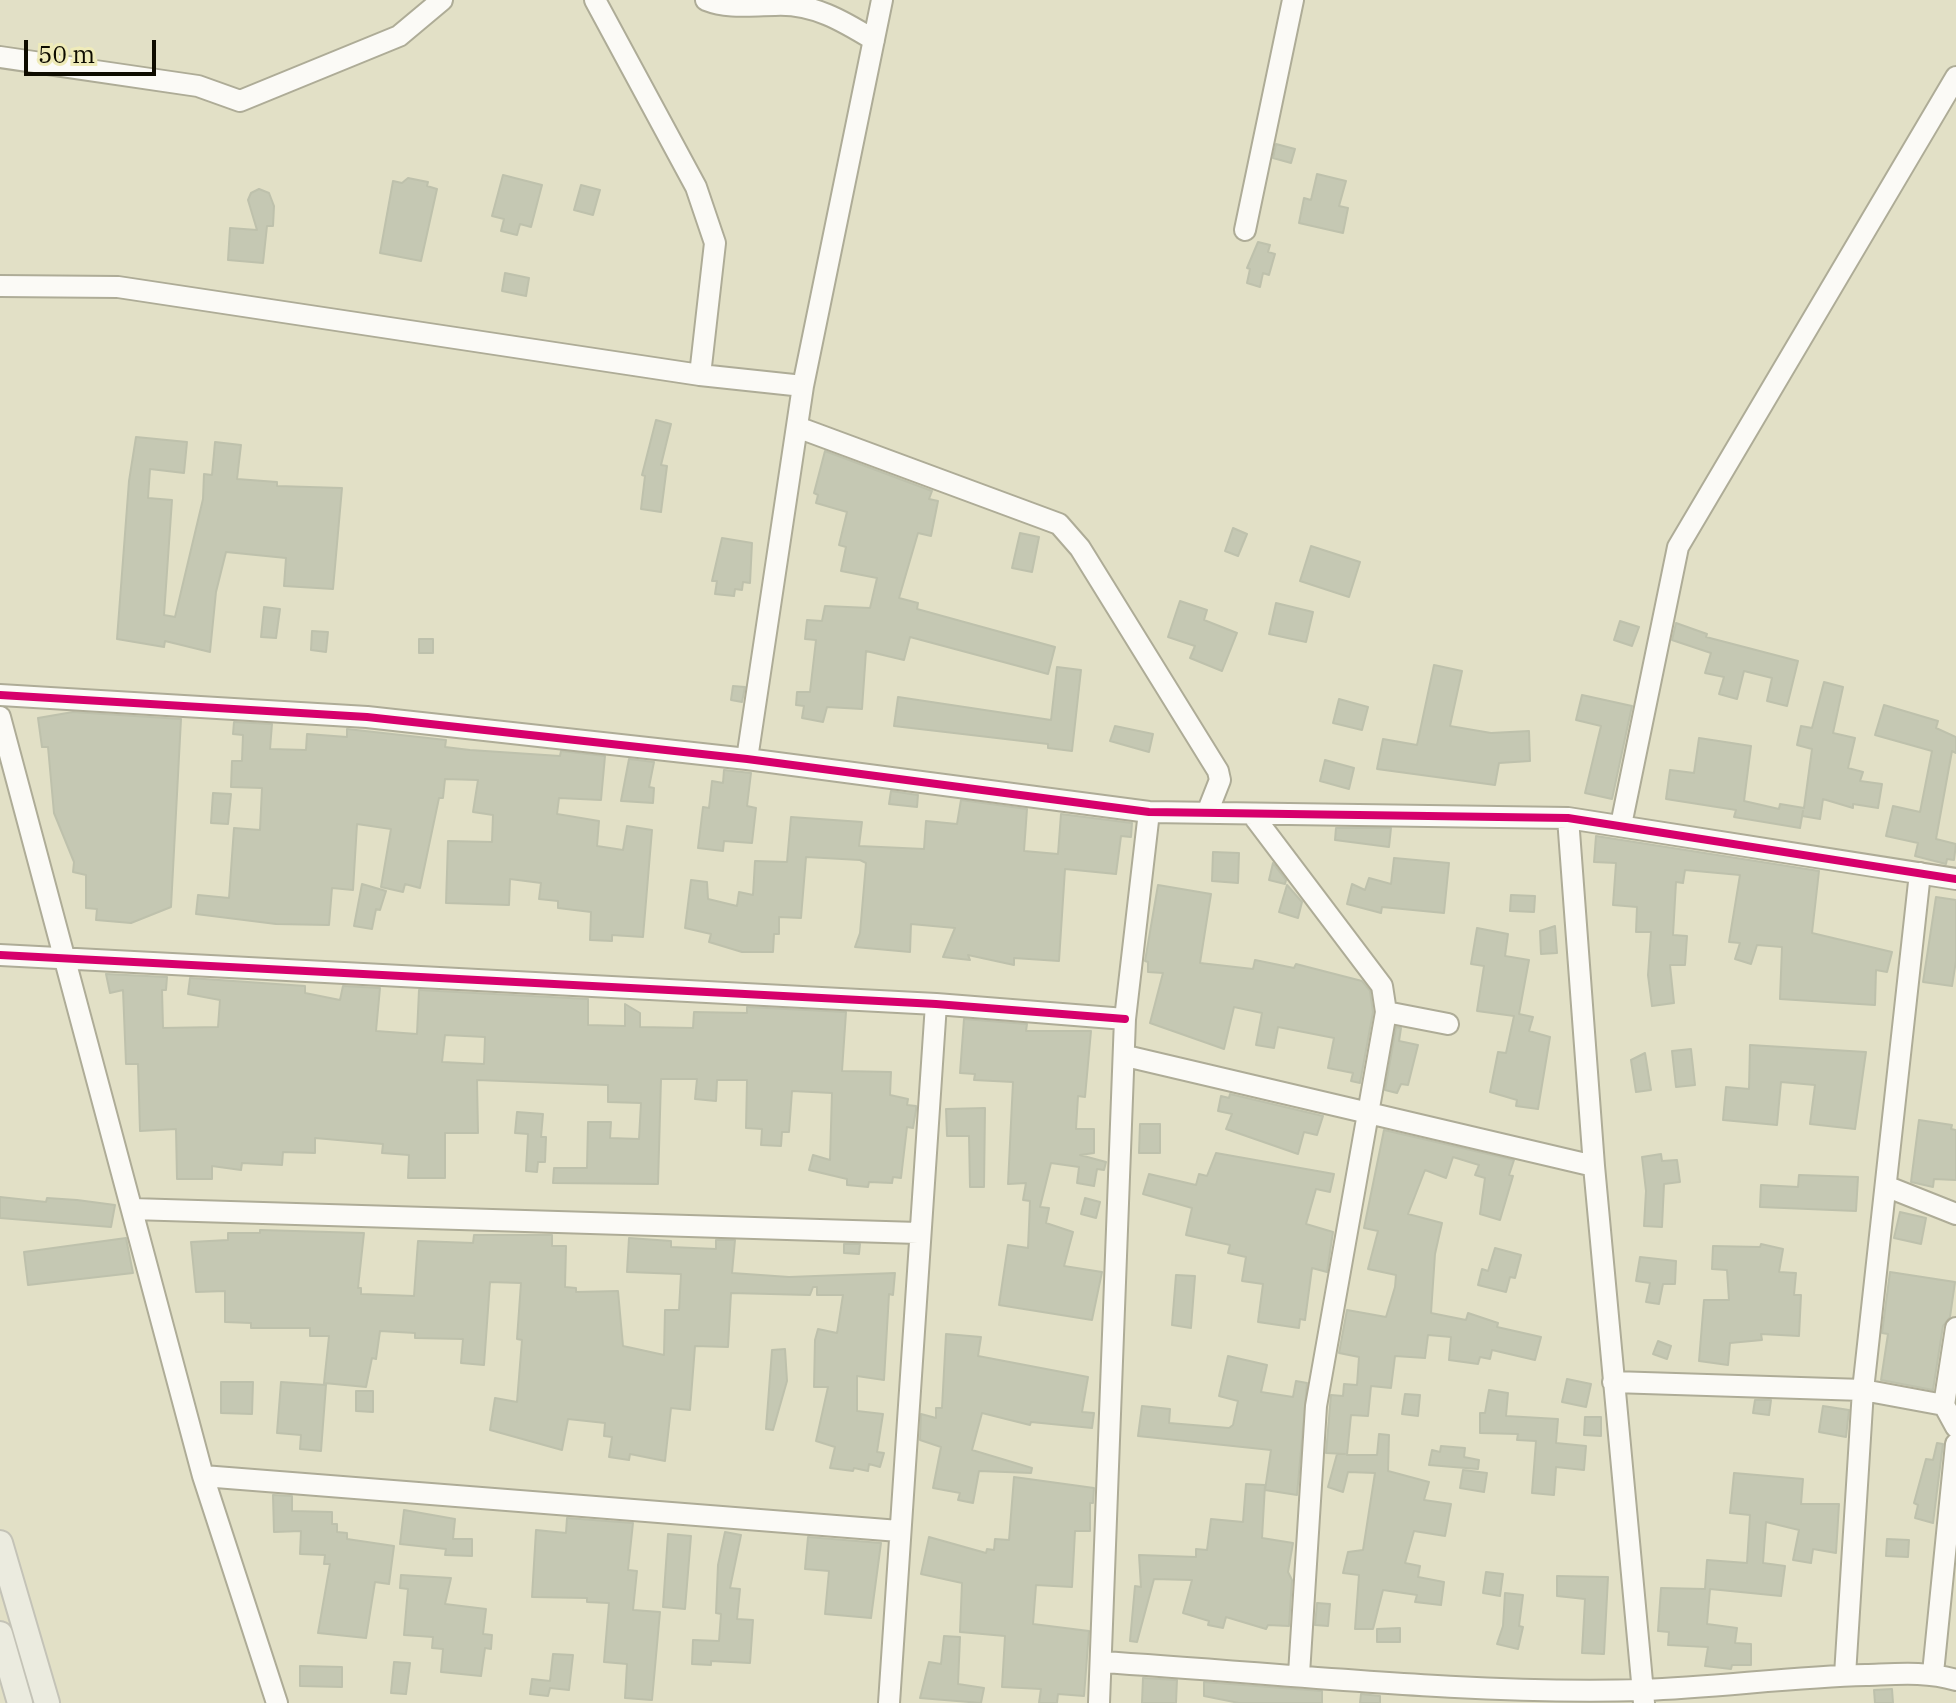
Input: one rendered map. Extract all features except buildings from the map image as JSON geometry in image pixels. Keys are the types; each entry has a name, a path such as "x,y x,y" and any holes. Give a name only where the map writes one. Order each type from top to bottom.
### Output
{"main road":[{"path":"0,1543 47,1703"},
{"path":"0,1634 20,1703"}],"street":[{"path":"0,57 198,86 240,101 399,36 442,0"},
{"path":"595,0 696,187 715,243 700,375"},
{"path":"706,0 751,8 775,5 807,8 837,18 874,40"},
{"path":"747,759 803,386 882,0"},
{"path":"1245,230 1293,0"},
{"path":"1621,825 1678,547 1956,77"},
{"path":"0,286 118,287 700,375 803,386"},
{"path":"797,427 1059,524 1071,535 1218,771 1220,780 1207,813"},
{"path":"0,695 367,717 747,759 1149,812 1568,818 1956,879"},
{"path":"0,717 203,1476 277,1703"},
{"path":"1099,1703 1126,1056 1125,1019 1149,812"},
{"path":"1252,814 1382,986 1386,1012 1316,1406 1299,1674"},
{"path":"1568,818 1594,1166 1643,1696"},
{"path":"1845,1675 1863,1390 1888,1187 1920,873"},
{"path":"0,955 936,1004 1125,1019"},
{"path":"889,1703 918,1233 936,1004"},
{"path":"1386,1012 1448,1024"},
{"path":"1126,1056 1594,1166"},
{"path":"1888,1187 1956,1214"},
{"path":"132,1209 918,1233"},
{"path":"1956,1328 1944,1405 1956,1427"},
{"path":"1613,1382 1863,1390 1944,1405"},
{"path":"1933,1673 1956,1444"},
{"path":"203,1476 899,1531"},
{"path":"1101,1662 1299,1674 1347,1693 1643,1696 1845,1675 1933,1673 1956,1680"}],"cycle path":[{"path":"0,695 367,717 747,759 1149,812 1568,818 1956,879"},
{"path":"0,955 936,1004 1125,1019"}]}
